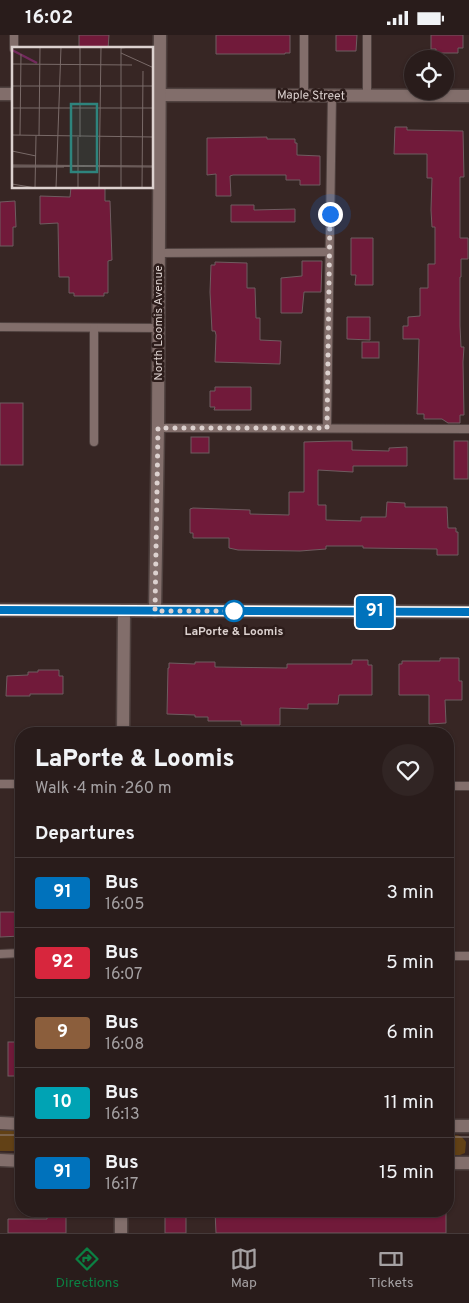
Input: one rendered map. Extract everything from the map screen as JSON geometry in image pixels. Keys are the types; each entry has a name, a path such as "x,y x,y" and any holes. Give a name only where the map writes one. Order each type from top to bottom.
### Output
{"street":[{"name":"North Loomis Avenue","path":"155,611 159,328 156,95 160,35"},
{"name":"Maple Street","path":"156,95 469,96"},
{"path":"0,610 469,612"},
{"path":"123,727 124,611"},
{"path":"0,1123 15,1124"},
{"path":"454,1126 469,1126"},
{"path":"0,1161 15,1161"},
{"path":"454,1163 469,1163"},
{"path":"121,1217 121,1233"}],"lane":[{"path":"304,35 304,95"},
{"path":"367,35 367,96"},
{"path":"327,428 332,95"},
{"path":"158,253 329,252"},
{"path":"0,327 159,328"},
{"path":"94,328 94,442"},
{"path":"158,428 469,429"},
{"path":"0,784 15,784"},
{"path":"454,786 469,786"},
{"path":"0,954 15,953"},
{"path":"454,956 469,956"}],"shaded area":[{"path":"0,1130 15,1130 15,1151 0,1151"},
{"path":"454,1135 458,1135 466,1142 465,1153 454,1155"}],"building":[{"path":"79,35 109,35 108,47 79,47"},
{"path":"216,35 290,35 290,53 216,54"},
{"path":"336,35 357,35 356,51 336,51"},
{"path":"431,35 463,35 463,48 458,48 458,53 454,53 454,50 431,49"},
{"path":"395,127 407,127 407,130 463,131 464,177 460,177 460,238 468,238 468,259 461,259 460,277 461,347 464,347 464,415 460,415 460,423 448,423 442,419 424,419 424,414 417,414 419,339 403,339 403,326 408,326 408,317 420,316 420,288 428,288 428,264 435,264 435,227 432,227 431,210 432,178 427,178 427,154 394,154"},
{"path":"267,137 267,139 295,139 297,155 320,156 320,185 300,185 300,180 286,180 286,175 233,175 230,176 231,196 216,196 216,174 207,175 207,138"},
{"path":"71,189 105,189 105,201 110,201 112,260 108,261 108,293 104,293 104,296 74,296 74,293 69,293 69,277 59,277 58,223 40,224 40,196 70,197"},
{"path":"15,201 16,227 13,227 13,246 0,246 0,202"},
{"path":"231,205 254,205 254,210 295,209 295,222 231,222"},
{"path":"351,238 373,238 373,285 355,285 356,275 351,275"},
{"path":"302,261 322,261 321,292 304,292 302,313 281,313 281,278 302,276"},
{"path":"215,262 247,263 247,288 255,288 256,318 260,318 260,340 281,341 280,364 215,362 216,335 215,331 212,331 210,292 211,265 215,265"},
{"path":"347,317 370,317 370,340 347,339"},
{"path":"362,342 379,342 379,358 362,358"},
{"path":"215,387 251,387 251,410 214,410 215,407 210,407 210,391 215,391"},
{"path":"0,403 23,403 23,465 0,465"},
{"path":"191,437 209,437 209,453 191,453"},
{"path":"352,441 352,450 389,451 389,448 407,447 407,466 353,466 353,472 318,470 318,505 326,505 326,520 361,521 361,517 386,517 387,502 405,503 405,507 447,507 448,528 456,528 456,532 458,532 458,555 437,555 437,549 363,548 363,546 326,546 326,549 300,551 238,550 229,548 229,538 193,538 193,533 190,533 190,509 193,508 250,510 250,514 289,515 289,492 304,492 304,442"},
{"path":"454,441 468,441 468,479 454,479"},
{"path":"440,658 459,658 459,681 462,681 462,700 445,700 446,723 429,724 429,695 399,695 399,664 402,664 402,661 440,661"},
{"path":"352,660 368,660 368,665 372,665 372,695 339,695 338,704 308,704 308,709 280,708 280,725 241,725 241,721 208,721 208,717 167,714 169,663 195,664 195,662 215,662 215,667 287,668 287,664 352,664"},
{"path":"38,670 59,670 59,676 63,676 63,694 6,696 7,676 28,675 28,672 38,672"},
{"path":"0,912 15,912 15,936 0,937"},
{"path":"8,1042 15,1042 15,1076 8,1076"},
{"path":"47,1217 66,1217 66,1233 8,1233 8,1219 47,1219"},
{"path":"165,1217 186,1217 186,1233 165,1233"},
{"path":"215,1217 446,1217 446,1233 216,1233"}],"tram line":[{"path":"0,1135 15,1135"},
{"path":"454,1137 469,1137"}],"bus line":[{"name":"91","path":"0,610 469,612"}],"place":[{"name":"LaPorte & Loomis","path":"234,611"}],"route":[{"path":"234,611 155,611 158,428 327,428 330,214"}]}
